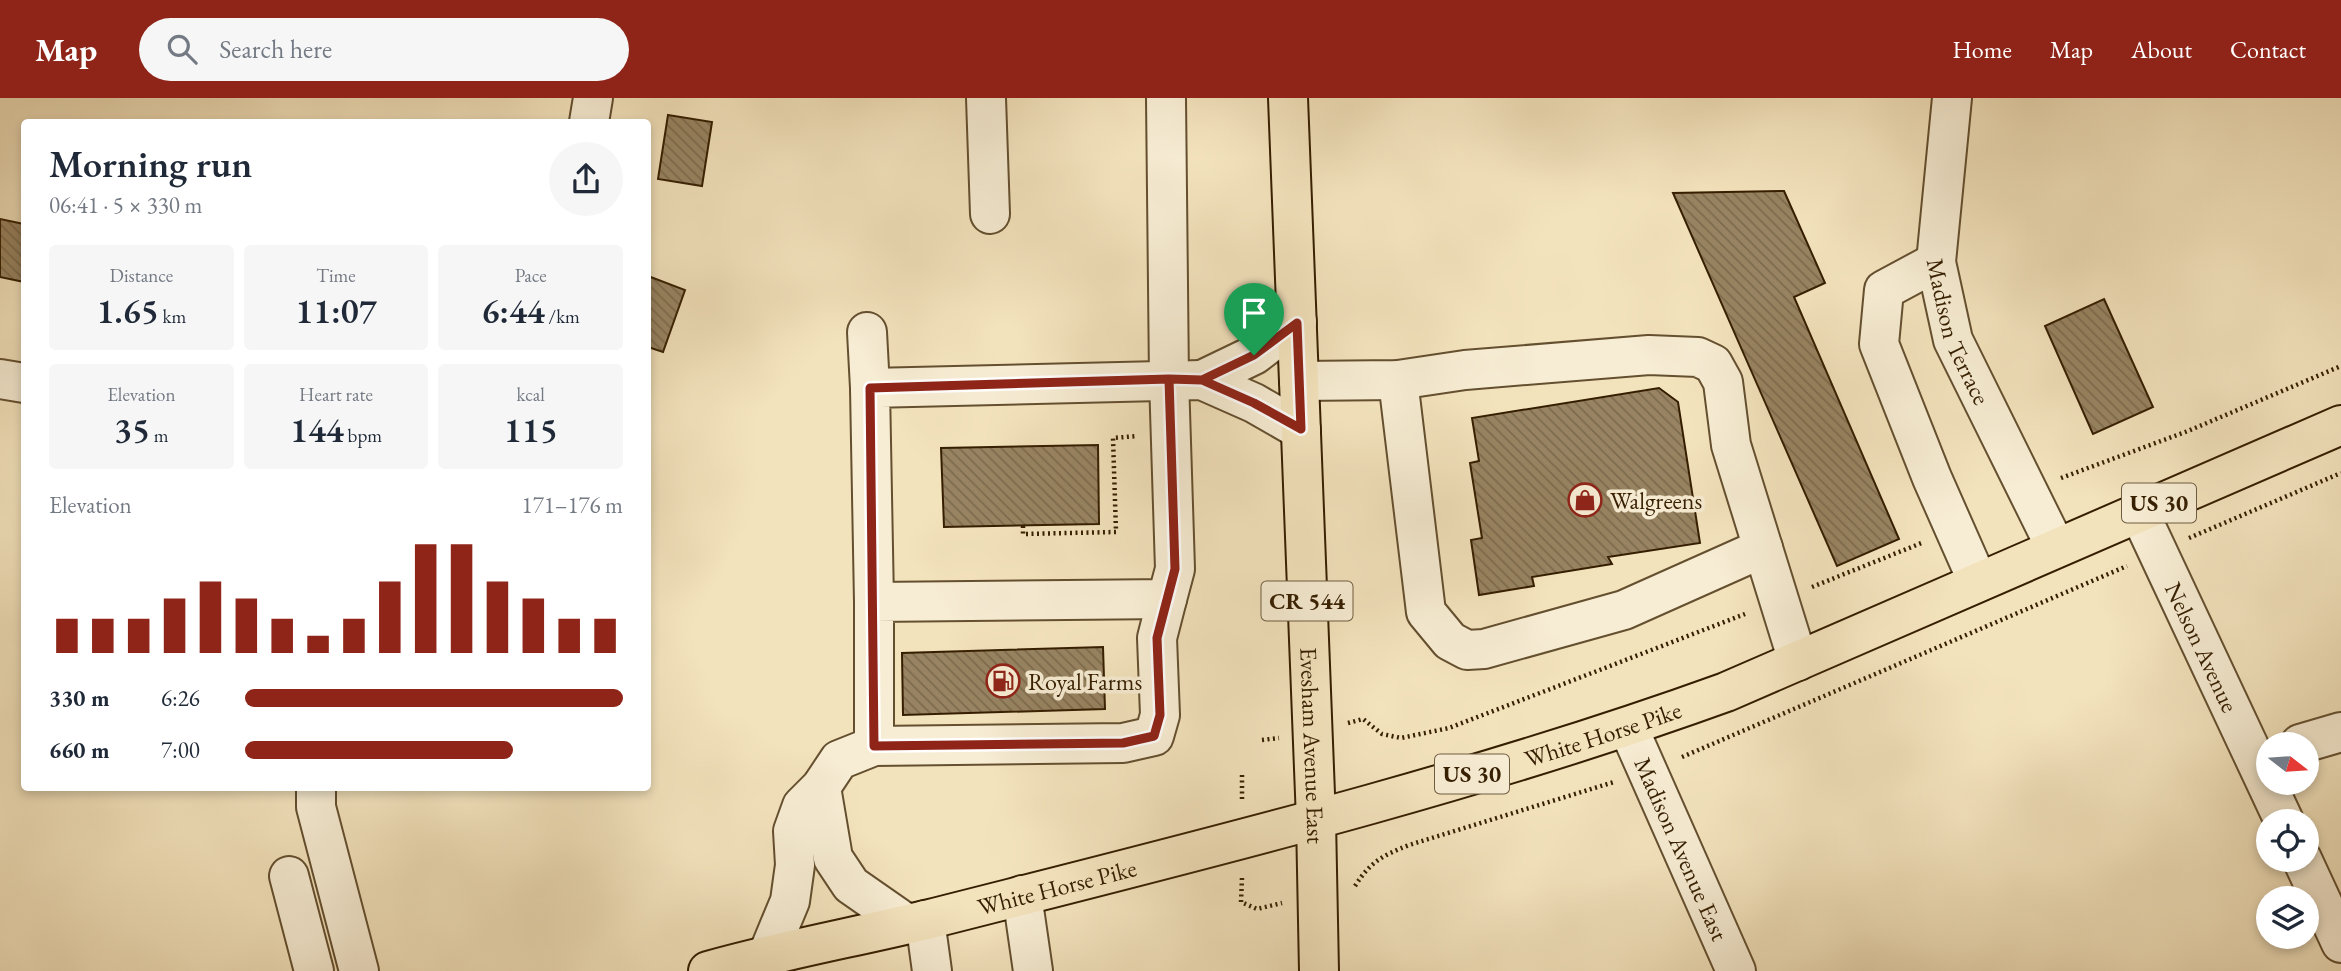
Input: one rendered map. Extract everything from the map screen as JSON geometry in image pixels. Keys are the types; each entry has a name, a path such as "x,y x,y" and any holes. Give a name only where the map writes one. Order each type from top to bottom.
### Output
{"main road":[{"name":"Evesham Avenue East","path":"1288,98 1316,820 1319,971"},
{"name":"White Horse Pike","path":"708,971 768,954 916,922 1316,820 1628,727 1726,692 2341,425"}],"street":[{"path":"590,119 593,98"},
{"path":"986,98 989,214"},
{"path":"768,954 790,901 795,865 793,831 802,806 821,787 839,760 874,746 1123,743 1154,736 1160,715 1157,638 1175,569 1171,433 1186,380 1166,98"},
{"name":"Madison Terrace","path":"1952,98 1936,262 1953,340 2056,548"},
{"path":"1936,262 1884,290 1879,344 1932,478 1978,582"},
{"path":"870,388 1186,380 1254,355 1297,323"},
{"path":"867,332 874,602 874,746"},
{"path":"1299,382 1398,380 1465,370 1648,355 1698,356 1713,364 1723,382 1731,445 1798,661"},
{"path":"0,379 21,382"},
{"path":"1186,380 1254,403 1301,429"},
{"path":"1398,380 1426,612 1450,641 1467,650 1496,646 1624,610 1763,548"},
{"name":"Nelson Avenue","path":"2140,512 2256,745"},
{"path":"874,602 1167,599"},
{"name":"Madison Avenue East","path":"1628,727 1736,971"},
{"path":"2319,738 2341,732"},
{"path":"821,787 833,858 851,885 916,922 932,971"},
{"path":"316,791 316,807 359,971"},
{"path":"2308,872 2341,943"},
{"path":"289,876 314,971"},
{"path":"1022,895 1033,971"}],"path":[{"path":"1023,526 1023,534 1116,532 1113,438 1171,433"}],"building":[{"path":"668,115 712,122 702,186 658,179"},
{"path":"1784,191 1825,283 1794,297 1899,539 1837,566 1673,193"},
{"path":"0,219 21,223 21,281 0,277"},
{"path":"651,277 685,290 663,352 651,348"},
{"path":"2104,299 2153,407 2093,434 2045,326"},
{"name":"Walgreens","path":"1659,388 1678,402 1700,543 1608,557 1612,564 1532,577 1534,586 1479,595 1471,540 1482,538 1470,463 1479,461 1472,418"},
{"path":"1098,445 1099,524 944,527 941,448"},
{"name":"Royal Farms","path":"1103,647 1105,709 903,715 902,653"}],"place":[{"name":"Walgreens","path":"1585,500"},
{"name":"Royal Farms","path":"1003,681"}],"route":[{"path":"1254,355 1202,380 1169,379 1175,569 1157,638 1160,715 1154,736 1123,743 874,746 870,388 1169,379 1202,380 1254,403 1301,429 1297,323 1254,355"}]}
